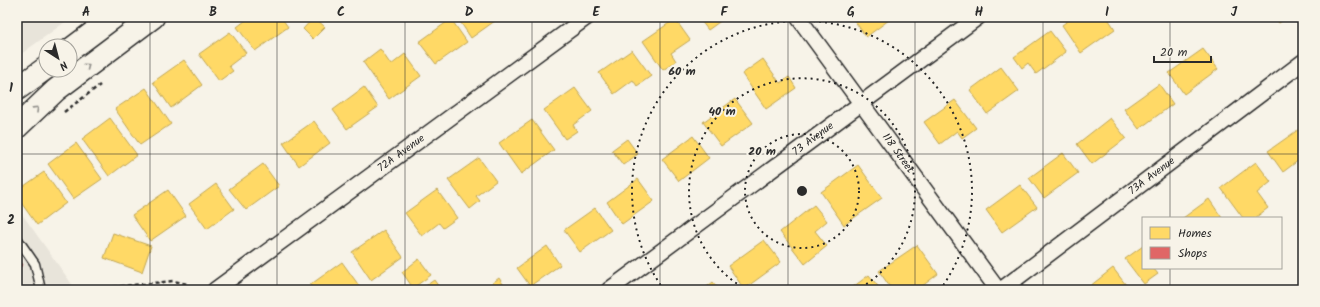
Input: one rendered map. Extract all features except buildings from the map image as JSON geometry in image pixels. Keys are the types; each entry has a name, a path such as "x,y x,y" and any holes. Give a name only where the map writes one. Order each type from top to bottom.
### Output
{"main road":[{"path":"78,44 114,17"},
{"path":"17,128 56,90 153,17"},
{"path":"17,89 38,74"}],"street":[{"name":"72A Avenue","path":"215,290 587,17"},
{"name":"118 Street","path":"798,17 999,290"},
{"name":"73 Avenue","path":"609,290 978,17"},
{"name":"73A Avenue","path":"999,290 1303,62"}],"lane":[{"path":"17,238 36,264 41,290"}],"path":[{"path":"85,290 172,280 188,284"}],"shaded area":[{"path":"17,17 72,17 43,38 38,38 38,42 17,57"},
{"path":"17,207 76,290 17,290"}]}
